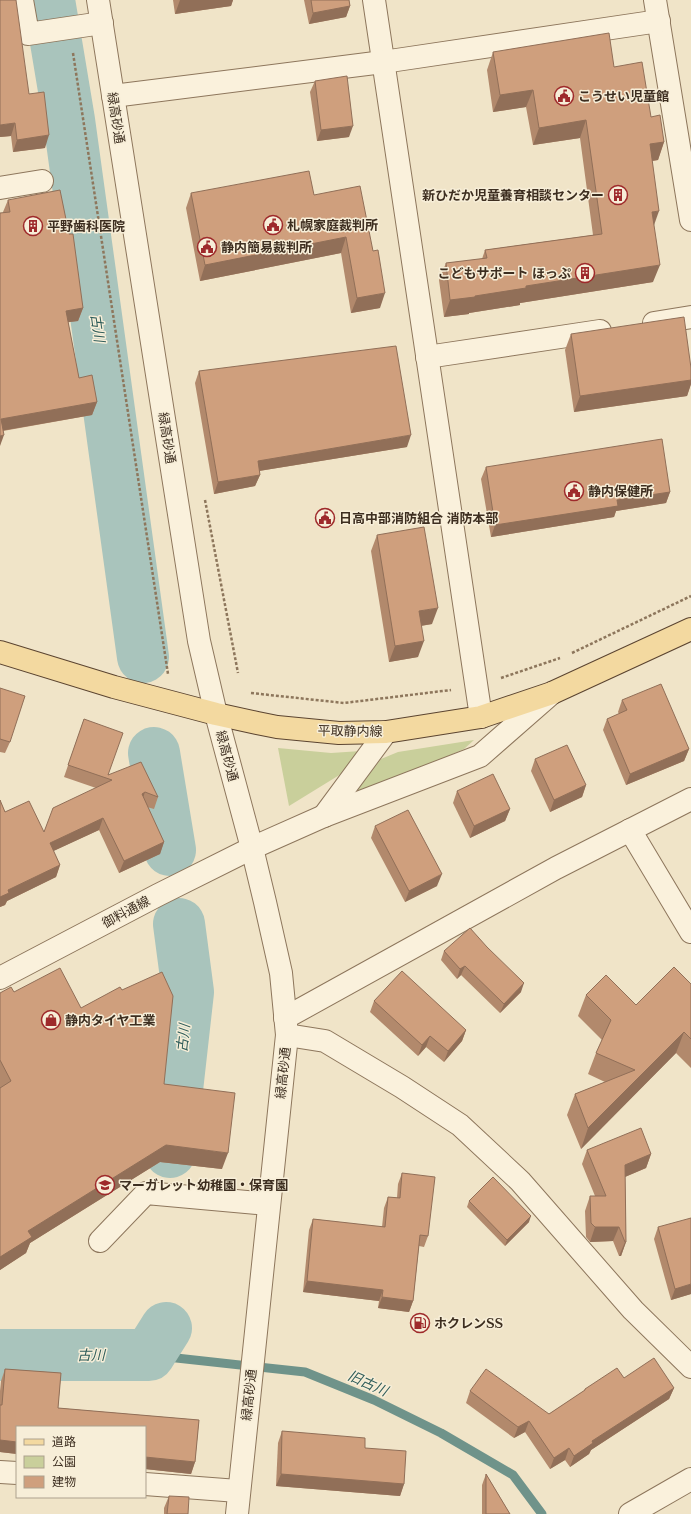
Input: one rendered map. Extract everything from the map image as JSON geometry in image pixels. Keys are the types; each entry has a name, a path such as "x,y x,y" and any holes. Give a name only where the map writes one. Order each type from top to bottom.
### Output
{"main road":[{"name":"平取静内線","path":"0,652 114,687 216,714 277,727 339,733 386,732 481,717 552,693 691,629"}],"street":[{"path":"22,0 28,34 102,24"},
{"name":"緑高砂通","path":"98,0 199,642 216,714 252,848 281,973 286,1026 253,1363 238,1491 237,1514"},
{"path":"374,0 481,717"},
{"path":"655,0 691,220"},
{"path":"113,96 384,62 659,21"},
{"path":"0,188 42,181"},
{"path":"427,357 691,317"},
{"name":"御料通線","path":"0,978 158,895 252,848 324,816 480,756 552,693"},
{"path":"324,816 386,732"},
{"path":"286,1026 556,868 691,799"},
{"path":"630,830 691,932"},
{"path":"286,1026 325,1041 402,1087 460,1125 520,1181 633,1310 691,1367"},
{"path":"100,1241 146,1193 269,1204"},
{"path":"0,1472 16,1473"},
{"path":"630,1514 691,1479"},
{"path":"146,1484 238,1491"}],"path":[{"path":"65,29 172,702"}],"green space":[{"path":"474,740 464,749 350,799 381,759 398,752"},
{"path":"278,748 331,753 361,751 341,774 289,806"}],"building":[{"path":"0,0 16,0 29,94 44,92 49,135 17,140 15,123 0,125"},
{"path":"311,0 349,0 350,6 313,13"},
{"path":"609,33 614,67 642,62 651,117 660,115 664,142 650,144 659,211 652,212 660,265 526,286 526,288 450,300 446,263 487,258 485,250 602,234 586,120 539,128 533,90 500,95 493,52"},
{"path":"347,76 353,126 321,130 315,81"},
{"path":"309,171 314,195 360,186 373,251 378,250 385,293 357,298 346,237 205,265 191,193"},
{"path":"60,190 69,234 73,234 83,308 66,311 79,378 92,375 97,402 1,419 4,435 0,436 0,213 10,212 8,200"},
{"path":"684,317 691,368 691,380 580,396 571,334"},
{"path":"396,346 411,435 258,461 260,475 218,482 199,371"},
{"name":"静内保健所","path":"662,439 670,492 617,500 618,506 495,525 486,467"},
{"path":"424,527 438,608 419,611 424,641 395,646 377,535"},
{"path":"661,684 689,749 630,774 607,719 627,710 622,700"},
{"path":"0,688 25,696 10,742 0,739"},
{"path":"84,719 123,733 108,775 141,762 158,797 145,792 142,794 164,842 124,861 103,818 50,843 60,865 8,890 9,893 0,897 0,800 5,812 29,801 44,832 53,808 112,780 68,765"},
{"path":"567,745 586,785 554,800 535,759"},
{"path":"493,774 510,809 474,826 457,791"},
{"path":"408,810 442,874 409,891 375,826"},
{"path":"470,928 524,983 504,1004 465,966 460,969 444,951"},
{"path":"674,967 691,984 691,1039 684,1032 588,1128 575,1094 635,1070 596,1053 611,1020 586,995 606,975 636,1005"},
{"path":"60,968 81,1008 120,987 122,990 162,972 173,996 164,1084 235,1093 228,1153 166,1145 28,1231 32,1237 0,1257 0,1088 11,1081 0,1060 0,993 11,987 14,992"},
{"path":"402,971 466,1030 448,1051 430,1036 422,1045 374,1001"},
{"path":"641,1128 651,1154 625,1165 625,1242 619,1227 595,1227 591,1223 590,1196 606,1196 587,1150"},
{"path":"402,1173 435,1177 428,1236 420,1235 413,1301 382,1297 383,1290 307,1281 313,1219 385,1227 388,1197 400,1198"},
{"path":"493,1177 531,1216 507,1240 469,1201"},
{"path":"691,1218 691,1284 675,1289 658,1227"},
{"path":"654,1358 674,1388 592,1441 593,1443 574,1456 569,1448 554,1458 529,1421 518,1427 470,1391 486,1369 549,1414 617,1368 624,1378"},
{"path":"5,1369 61,1373 58,1408 199,1420 195,1462 146,1457 146,1426 16,1426 16,1442 0,1440 0,1405 2,1405"},
{"path":"282,1431 365,1438 365,1448 406,1451 404,1484 281,1474"},
{"path":"486,1474 510,1514 486,1514"},
{"path":"169,1496 189,1497 188,1514 167,1514"}],"waterway":[{"name":"古川","path":"49,0 69,120 143,657"},
{"name":"古川","path":"154,753 170,850"},
{"name":"古川","path":"170,1152 188,992 179,924"},
{"name":"古川","path":"0,1355 149,1355 166,1328"},
{"name":"旧古川","path":"149,1355 305,1372 374,1400 441,1433 513,1475 542,1514"}],"place":[{"name":"こうせい児童館","path":"564,96"},
{"name":"新ひだか児童養育相談センター","path":"618,195"},
{"name":"札幌家庭裁判所","path":"273,225"},
{"name":"平野歯科医院","path":"33,226"},
{"name":"静内簡易裁判所","path":"207,247"},
{"name":"こどもサポート ほっぷ","path":"585,273"},
{"name":"静内保健所","path":"574,491"},
{"name":"日高中部消防組合 消防本部","path":"325,518"},
{"name":"静内タイヤ工業","path":"51,1020"},
{"name":"マーガレット幼稚園・保育園","path":"105,1185"},
{"name":"ホクレンSS","path":"420,1323"}]}
